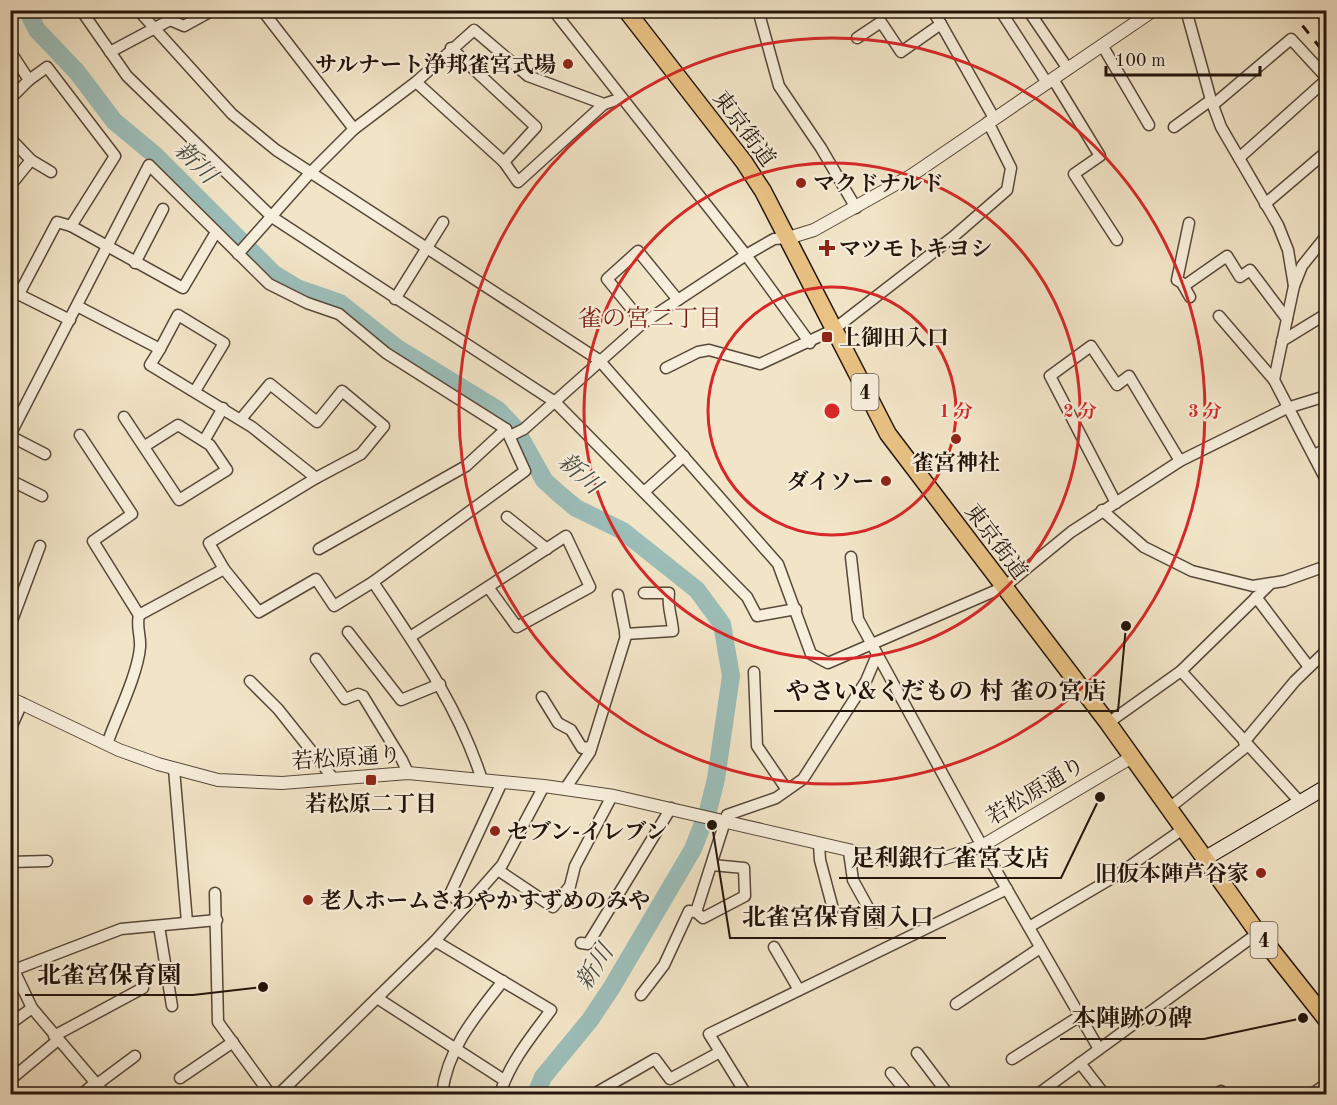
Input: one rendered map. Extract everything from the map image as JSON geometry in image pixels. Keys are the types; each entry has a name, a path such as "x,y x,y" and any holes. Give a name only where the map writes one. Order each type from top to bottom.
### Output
{"highway":[{"name":"東京街道","path":"626,10 744,162 788,238 888,434 1108,723 1258,933 1326,1019"}],"main road":[{"path":"1204,859 1326,788"}],"street":[{"path":"81,10 127,76 272,216 395,299 555,402 747,597 757,616 796,609"},
{"path":"138,10 232,114 276,150 427,246 599,360 778,564 811,654 828,663 1004,587 1102,510 1180,461 1287,408 1326,396"},
{"path":"110,52 170,20 184,26 213,10"},
{"path":"262,10 354,129"},
{"path":"553,10 746,255 810,343"},
{"path":"758,10 779,86 821,148 856,208"},
{"path":"666,368 698,352 709,350 760,364 810,343 833,330 953,237 1007,190 1011,168 991,120 932,10"},
{"path":"1000,10 1100,156 1074,174 1117,240"},
{"path":"1028,10 1068,69"},
{"path":"319,549 465,466 555,402 642,323 746,255 774,239 788,238 814,230 912,175 1154,10"},
{"path":"1186,10 1221,127 1265,204 1288,250 1294,286"},
{"path":"1319,10 1326,19"},
{"path":"857,38 880,22 901,52 941,24"},
{"path":"243,249 310,172 354,129 416,82 451,48 474,30 528,76 604,104"},
{"path":"1174,127 1212,102 1291,39 1326,78 1239,158"},
{"path":"1102,45 1149,124"},
{"path":"451,48 536,127 504,162"},
{"path":"10,51 29,80"},
{"path":"10,99 29,80 47,67 115,156 71,226"},
{"path":"416,82 504,162 518,182 604,104 622,98"},
{"path":"10,138 31,160 51,172"},
{"path":"1265,204 1326,152"},
{"path":"10,186 31,160"},
{"path":"45,454 10,435 149,165 216,232 243,249 269,284 307,303 339,314 386,353 514,432 525,471 373,582 334,606 316,579 260,612 224,569 209,543 316,478 361,454 384,426 342,391 317,422 270,384 241,419"},
{"path":"135,262 163,209"},
{"path":"70,321 15,292 57,222 71,226 183,288 216,232"},
{"path":"395,299 443,222"},
{"path":"1189,223 1177,280 1184,286 1190,297"},
{"path":"1274,381 1294,286 1302,266 1326,236"},
{"path":"642,323 607,279 638,251 678,300"},
{"path":"1184,286 1227,256 1240,277 1250,270 1287,319"},
{"path":"77,306 160,349"},
{"path":"1282,341 1326,314"},
{"path":"195,391 224,343 178,315 150,365 241,419 316,478"},
{"path":"1218,316 1274,381 1326,480"},
{"path":"1116,503 1050,376 1091,346 1117,385 1129,376 1180,461"},
{"path":"204,441 224,408"},
{"path":"124,417 179,500 227,470 204,441 178,425 145,446"},
{"path":"80,435 132,514 93,541 139,615"},
{"path":"1314,455 1326,449"},
{"path":"644,492 684,456"},
{"path":"10,480 42,496"},
{"path":"1102,510 1144,547 1192,572 1253,586 1270,584 1326,566"},
{"path":"507,518 547,549"},
{"path":"410,637 488,586 547,549 566,536 590,587 517,627 488,586"},
{"path":"10,626 40,546"},
{"path":"851,557 858,619 982,846 1099,1050"},
{"path":"107,744 138,656 140,646 136,625 139,615 224,569"},
{"path":"373,582 440,684 474,754 482,780"},
{"path":"1108,723 1181,671 1270,584"},
{"path":"625,634 673,631 672,616 667,608 669,593 644,593"},
{"path":"565,789 591,747 625,634 618,595"},
{"path":"1256,597 1309,668"},
{"path":"348,632 401,700 440,684"},
{"path":"1168,809 1245,744 1326,651"},
{"path":"696,912 712,865 717,820 727,814 776,798 803,779 866,681 877,656"},
{"path":"316,659 345,699 358,694 363,696 408,773"},
{"path":"1181,671 1300,802"},
{"path":"754,672 757,746 787,790"},
{"path":"250,681 278,709 333,778"},
{"path":"542,697 558,723 571,730 582,748 591,747"},
{"path":"10,730 16,701"},
{"name":"若松原通り","path":"16,701 107,744 174,769 237,783 282,783 408,773 544,786 671,808 849,852 909,861 958,855 982,846 1132,757"},
{"path":"174,769 187,922"},
{"path":"465,907 450,894 502,782"},
{"path":"279,1095 435,941 498,870 544,786"},
{"path":"498,870 553,907 570,886 575,866 612,796"},
{"path":"581,943 588,944 671,808"},
{"path":"1029,927 1114,877 1183,829"},
{"path":"819,844 820,860 833,909"},
{"path":"849,852 853,880 876,922"},
{"path":"10,862 47,861"},
{"path":"641,995 664,965 689,911 696,912 703,918 745,896 744,868 712,865"},
{"path":"746,1095 709,1034 1007,889"},
{"path":"215,893 218,1022 270,1095"},
{"path":"105,1095 32,1008 12,966 121,929 217,920"},
{"path":"159,926 172,1006"},
{"path":"1038,1095 1258,933"},
{"path":"435,941 551,1010 521,1050 504,1080 500,1095"},
{"path":"774,947 799,990"},
{"path":"956,1004 1040,948"},
{"path":"442,1095 447,1072 467,1028 503,981"},
{"path":"10,1080 56,1038 143,988"},
{"path":"377,998 504,1080"},
{"path":"10,1024 32,1008"},
{"path":"1012,1059 1080,1016"},
{"path":"180,1078 233,1042"},
{"path":"594,1095 655,1059 670,1078 720,1052"},
{"path":"917,1053 948,1095"},
{"path":"82,1095 135,1056"},
{"path":"1080,1063 1104,1095"},
{"path":"891,1073 908,1095"},
{"path":"1312,1095 1326,1084"}],"waterway":[{"name":"新川","path":"27,10 37,30 77,72 114,121 156,156 274,274 297,288 340,303 397,348 498,410 515,428 544,480 576,508 623,531 697,590 722,624 731,676 716,779 708,811 693,849 612,987 590,1020 543,1077 536,1094"}],"railway":[{"path":"1290,10 1326,55"}],"place":[{"name":"サルナート浄邦雀宮式場","path":"568,64"},
{"name":"マクドナルド","path":"801,183"},
{"name":"マツモトキヨシ","path":"827,248"},
{"name":"上御田入口","path":"827,337"},
{"name":"雀宮神社","path":"956,439"},
{"name":"ダイソー","path":"886,481"},
{"name":"やさい&くだもの 村 雀の宮店","path":"1126,626"},
{"name":"若松原二丁目","path":"371,780"},
{"name":"足利銀行 雀宮支店","path":"1100,797"},
{"name":"北雀宮保育園入口","path":"712,825"},
{"name":"セブン-イレブン","path":"495,831"},
{"name":"旧仮本陣芦谷家","path":"1261,873"},
{"name":"老人ホームさわやかすずめのみや","path":"308,900"},
{"name":"北雀宮保育園","path":"263,987"},
{"name":"本陣跡の碑","path":"1303,1018"}],"district":[{"name":"雀の宮二丁目","path":"650,318"}]}
